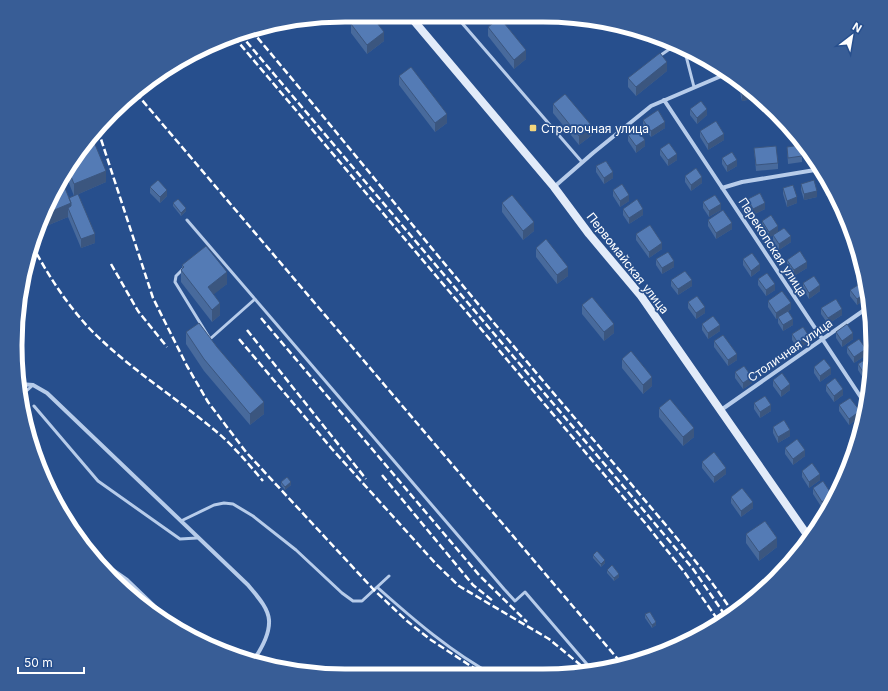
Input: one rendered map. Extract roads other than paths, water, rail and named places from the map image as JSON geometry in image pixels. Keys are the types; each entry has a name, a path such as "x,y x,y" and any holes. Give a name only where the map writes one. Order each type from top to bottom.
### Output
{"main road":[{"name":"Первомайская улица","path":"415,22 554,187 589,234 641,296 806,533"}],"street":[{"path":"554,187 582,162 652,106 721,76"},
{"name":"Перекопская улица","path":"664,100 862,398"},
{"path":"722,188 742,182 814,170"},
{"name":"Столичная улица","path":"720,411 864,310"},
{"path":"25,384 33,385 47,393 248,585 261,601 269,620 263,644 255,656"},
{"path":"114,571 127,580 152,604"}],"lane":[{"path":"461,22 582,162"},
{"path":"656,59 670,49"},
{"path":"686,55 694,87"},
{"path":"187,220 504,589 515,601 525,592 588,666"},
{"path":"204,251 209,246"},
{"path":"187,266 176,276 175,282 210,339 255,299"},
{"path":"26,392 33,385"},
{"path":"34,406 98,481 180,539 198,538"},
{"path":"181,521 214,505 224,503 233,504 253,516 296,550 342,593 353,601 362,600 389,576"},
{"path":"378,586 414,620 469,662 482,669"}],"railway":[{"path":"255,35 493,322 674,535 711,581 730,608"},
{"path":"244,38 693,569 723,613"},
{"path":"237,41 646,524 685,573 716,618"},
{"path":"139,97 618,660"},
{"path":"100,135 153,298 187,366 208,402 246,452 374,590 407,621 431,640 475,669"},
{"path":"36,252 58,288 89,328 118,355 226,440 263,481"},
{"path":"111,264 138,311 167,347"},
{"path":"261,318 479,575 527,622"},
{"path":"247,330 366,479"},
{"path":"239,339 332,449 436,564 459,586 549,639 582,666"},
{"path":"382,475 473,585 493,601"}],"place":[{"name":"Стрелочная улица","path":"533,128"}]}
